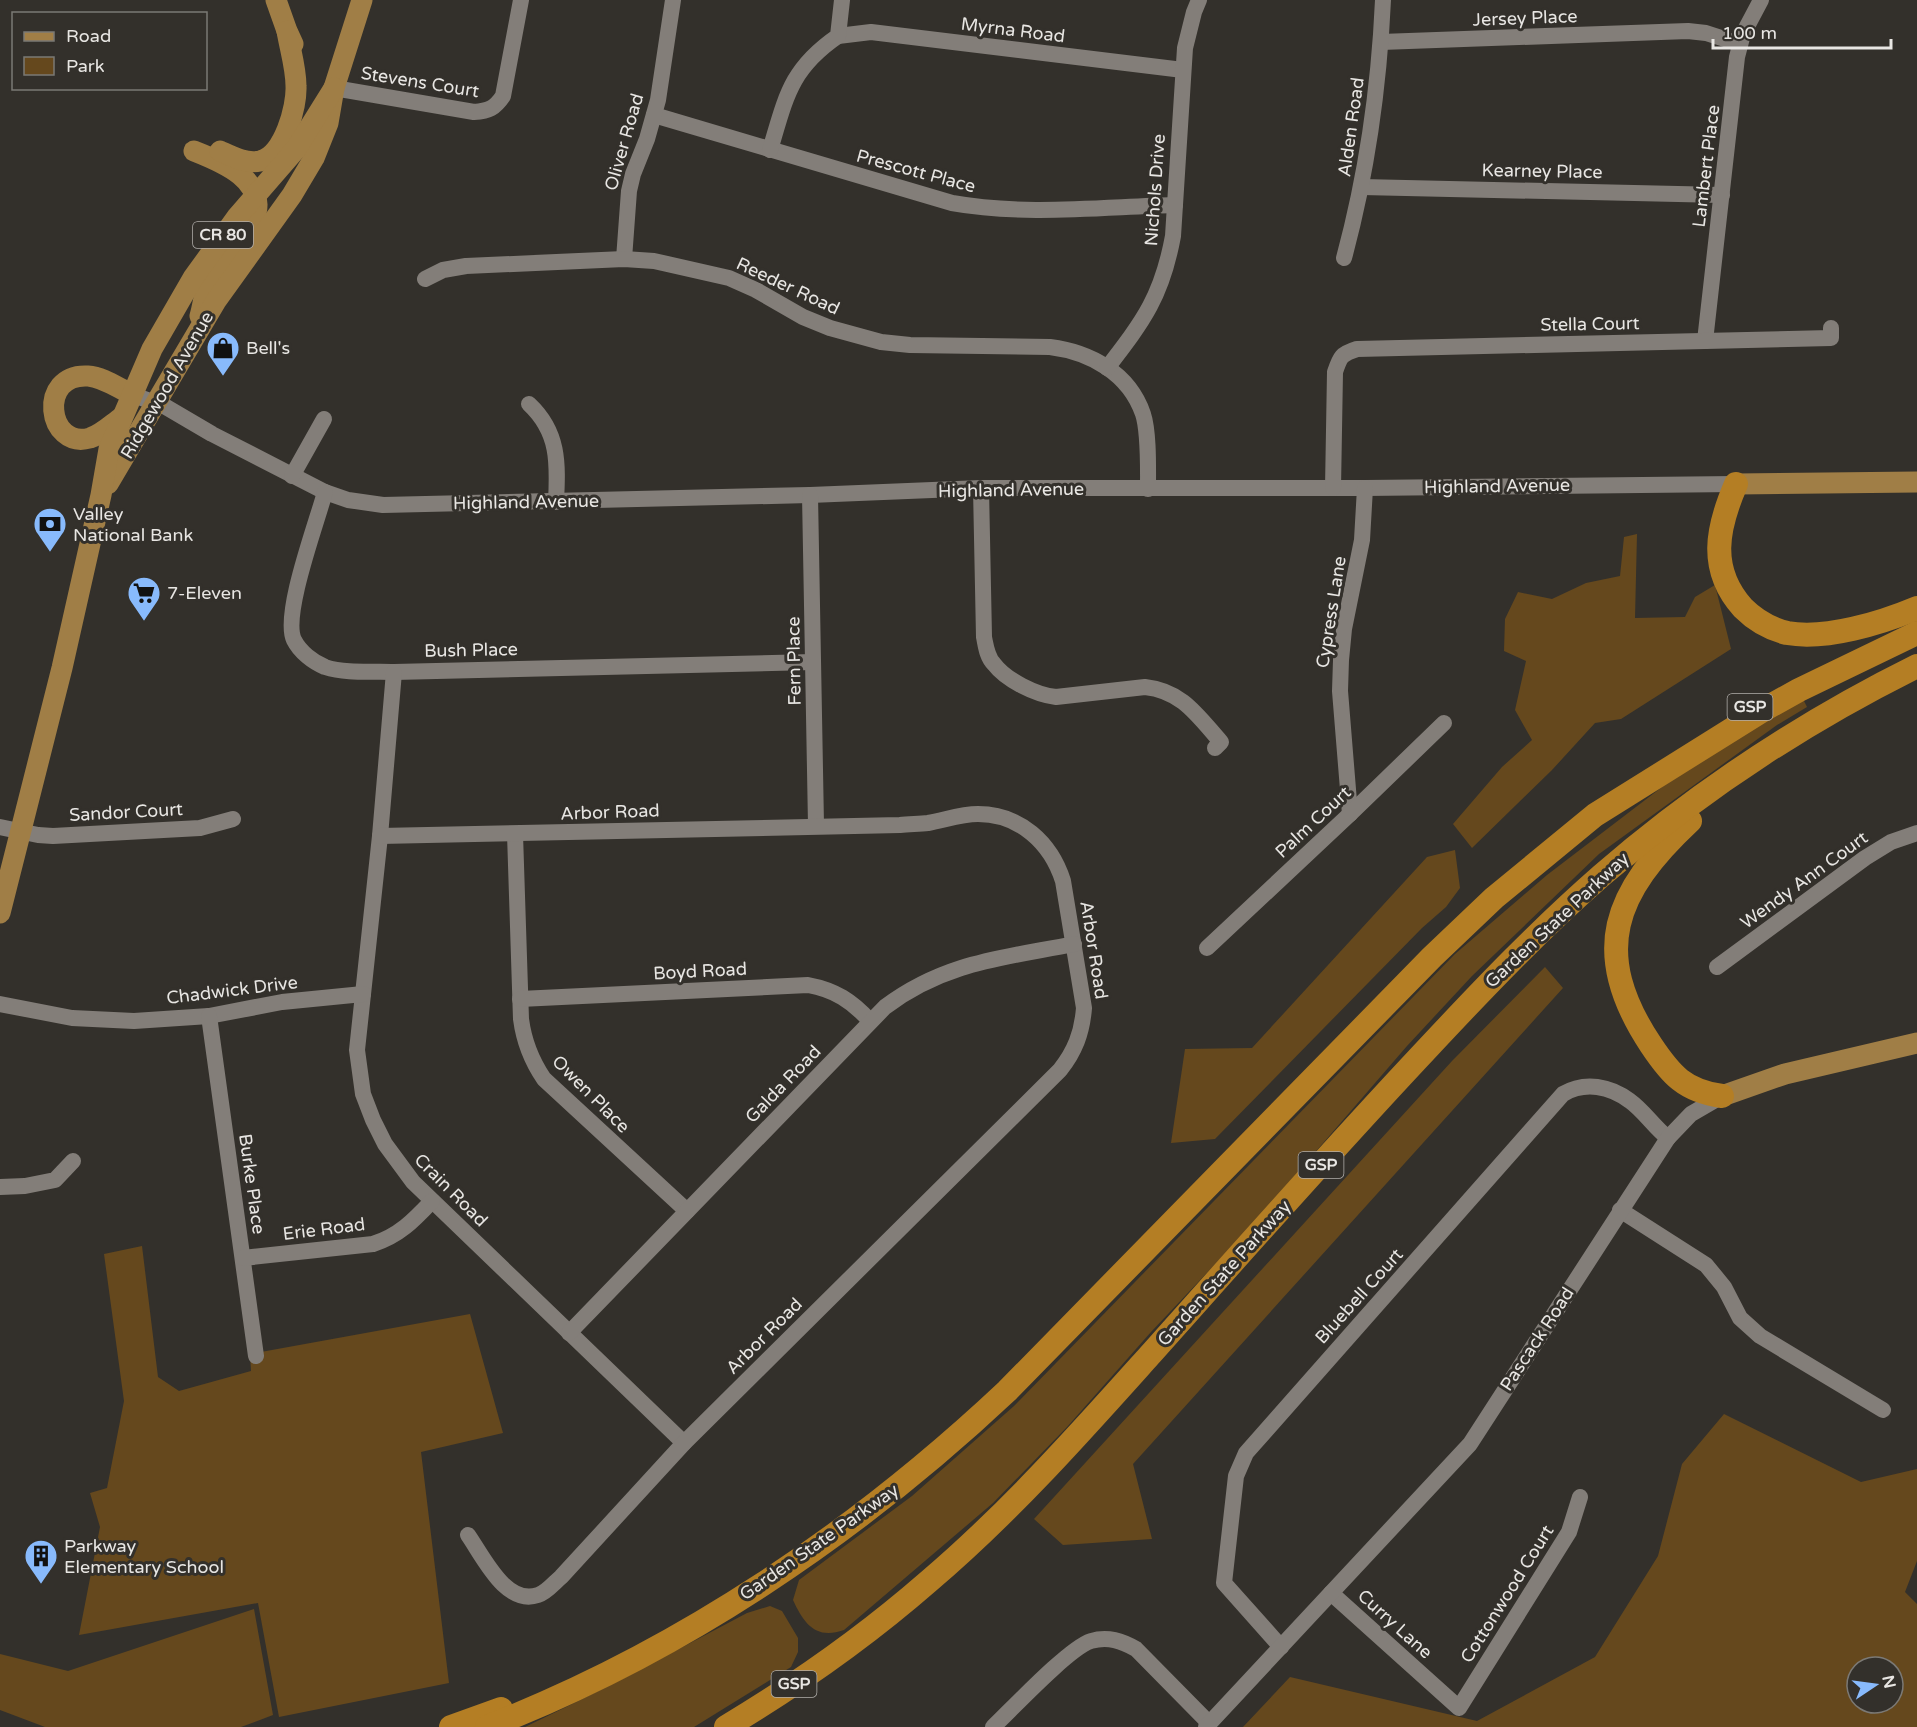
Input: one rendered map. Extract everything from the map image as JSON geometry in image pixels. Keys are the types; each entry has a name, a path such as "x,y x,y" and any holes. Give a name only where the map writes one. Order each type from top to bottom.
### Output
{"highway":[{"path":"1736,484 1721,524 1719,561 1731,593 1756,620 1787,633 1814,634 1863,626 1917,608"},
{"name":"Garden State Parkway","path":"487,1727 584,1684 661,1645 770,1579 842,1530 944,1449 1038,1361 1432,957 1494,898 1595,815 1634,779 1689,743 1795,680 1865,642 1917,618"},
{"name":"Garden State Parkway","path":"1595,815 1772,705 1917,633"},
{"name":"Garden State Parkway","path":"726,1727 843,1650 961,1553 1054,1462 1394,1084 1483,989 1601,876 1668,820 1739,769 1809,723 1917,666"},
{"path":"1722,1096 1691,1088 1676,1077 1635,1020 1627,1005 1618,973 1617,941 1620,919 1637,880 1648,864 1675,835 1691,820 1732,790 1809,723"},
{"path":"451,1727 584,1684"}],"main road":[{"path":"196,332 208,284 251,224 256,212 256,195 249,182 197,145 250,162 265,159 274,150 286,131 296,101 295,70 287,31 276,0"},
{"name":"Ridgewood Avenue","path":"101,495 196,332 304,176 328,123 334,88 362,0"},
{"path":"287,31 302,59 305,72 308,96 307,130"},
{"name":"Ridgewood Avenue","path":"0,913 10,829 62,668 110,449 131,394 163,329 194,278 231,224 284,164 334,88"},
{"path":"122,417 94,436 85,439 75,438 64,432 57,422 53,411 54,398 65,382 86,376 98,378 131,394"},
{"name":"Highland Avenue","path":"1736,484 1917,482"},
{"name":"Pascack Road","path":"1722,1096 1785,1074 1917,1043"}],"street":[{"name":"Stevens Court","path":"334,88 474,112 488,111 497,106 503,96 521,0"},
{"name":"Oliver Road","path":"624,259 629,191 654,115 673,0"},
{"path":"770,150 786,97 795,78 817,51 838,36 842,0"},
{"name":"Nichols Drive","path":"1107,368 1138,328 1160,287 1168,264 1173,236 1183,70 1190,28 1199,0"},
{"name":"Alden Road","path":"1344,258 1371,140 1383,0"},
{"name":"Lambert Place","path":"1705,341 1740,44 1761,0"},
{"name":"Jersey Place","path":"1381,42 1688,31 1706,33 1740,44"},
{"name":"Myrna Road","path":"838,36 871,32 1183,70"},
{"name":"Prescott Place","path":"654,115 925,196 980,208 1013,210 1175,205"},
{"name":"Kearney Place","path":"1362,187 1722,195"},
{"name":"Reeder Road","path":"425,279 443,270 466,266 624,259 654,261 729,278 803,316 853,336 910,345 1061,348 1089,356 1126,385 1144,416 1148,489"},
{"name":"Stella Court","path":"1332,488 1335,372 1341,356 1357,349 1831,338 1831,328"},
{"name":"Highland Avenue","path":"131,394 166,407 202,429 325,492 348,500 384,505 810,495 981,488 1365,488 1736,484"},
{"path":"529,404 543,417 552,439 558,467 556,502"},
{"path":"292,476 324,419"},
{"path":"981,488 984,638 987,652 994,664 1032,692 1044,696 1056,697 1145,687 1172,694 1190,708 1221,742 1215,748"},
{"name":"Cypress Lane","path":"1350,814 1340,691 1341,660 1344,629 1362,540 1365,488"},
{"name":"Bush Place","path":"325,492 295,597 291,621 293,639 311,659 323,666 337,670 394,672 813,662"},
{"name":"Fern Place","path":"810,495 816,825"},
{"name":"Crain Road","path":"394,672 380,836 357,1050 363,1094 385,1144 413,1182 684,1443"},
{"name":"Palm Court","path":"1207,948 1444,723"},
{"name":"Arbor Road","path":"380,836 900,825 928,823 978,814 995,816 1013,821 1040,839 1059,867 1064,881 1084,1008 1078,1042 1060,1070 684,1443 561,1578 540,1595 523,1598 509,1591 468,1535"},
{"name":"Sandor Court","path":"10,829 53,836 200,828 233,819"},
{"name":"Wendy Ann Court","path":"1717,967 1865,858 1892,842 1917,833"},
{"name":"Owen Place","path":"515,834 520,999 527,1049 544,1079 687,1211"},
{"name":"Galda Road","path":"569,1333 870,1021 902,994 950,970 1074,944"},
{"name":"Boyd Road","path":"520,999 808,986 838,993 851,1001 870,1021"},
{"name":"Chadwick Drive","path":"0,1004 72,1018 134,1021 209,1016 282,1002 363,994"},
{"name":"Burke Place","path":"209,1016 256,1356"},
{"name":"Bluebell Court","path":"1281,1647 1224,1583 1236,1476 1246,1453 1563,1094 1584,1086 1606,1089 1630,1101 1668,1138"},
{"name":"Pascack Road","path":"1208,1725 1470,1444 1668,1138 1691,1114 1722,1096"},
{"path":"0,1187 25,1186 55,1180 73,1161"},
{"name":"Erie Road","path":"243,1258 373,1244 388,1239 407,1227 432,1201"},
{"path":"1620,1210 1706,1265 1724,1287 1740,1318 1760,1336 1883,1410"},
{"name":"Cottonwood Court","path":"1459,1708 1569,1532 1580,1497"},
{"name":"Curry Lane","path":"1331,1593 1459,1708"},
{"path":"993,1727 1080,1647 1091,1641 1102,1639 1120,1642 1136,1650 1208,1725"}],"green space":[{"path":"1637,534 1635,618 1685,617 1695,597 1715,585 1731,649 1621,719 1595,723 1552,770 1472,848 1453,824 1502,767 1532,740 1515,710 1526,661 1504,651 1505,619 1518,592 1552,599 1586,583 1620,576 1624,537"},
{"path":"1803,699 1807,707 1777,725 1599,854 1472,976 1407,1046 1254,1223 1151,1332 1067,1427 993,1503 844,1630 826,1633 812,1628 807,1623 793,1600 799,1580 912,1496 1014,1406 1455,954 1547,875 1683,771"},
{"path":"1455,850 1460,888 1446,907 1422,928 1215,1139 1171,1143 1185,1049 1252,1048 1427,857"},
{"path":"1545,967 1563,988 1133,1464 1152,1539 1063,1545 1034,1519 1452,1061"},
{"path":"142,1246 158,1377 179,1391 251,1371 250,1354 470,1314 503,1433 421,1452 449,1683 279,1717 258,1603 79,1635 100,1527 90,1493 107,1488 124,1401 104,1254"},
{"path":"1724,1414 1861,1482 1917,1469 1917,1561 1905,1592 1917,1604 1917,1727 1243,1727 1290,1677 1477,1721 1595,1657 1658,1556 1682,1464"},
{"path":"770,1606 782,1611 798,1638 798,1652 791,1667 694,1727 525,1727 605,1688 747,1613"},
{"path":"254,1609 273,1715 241,1727 45,1727 0,1710 0,1654 68,1671"}],"place":[{"name":"Bell's","path":"223,377"},
{"name":"Valley National Bank","path":"50,553"},
{"name":"7-Eleven","path":"144,622"},
{"name":"Parkway Elementary School","path":"41,1585"}]}
